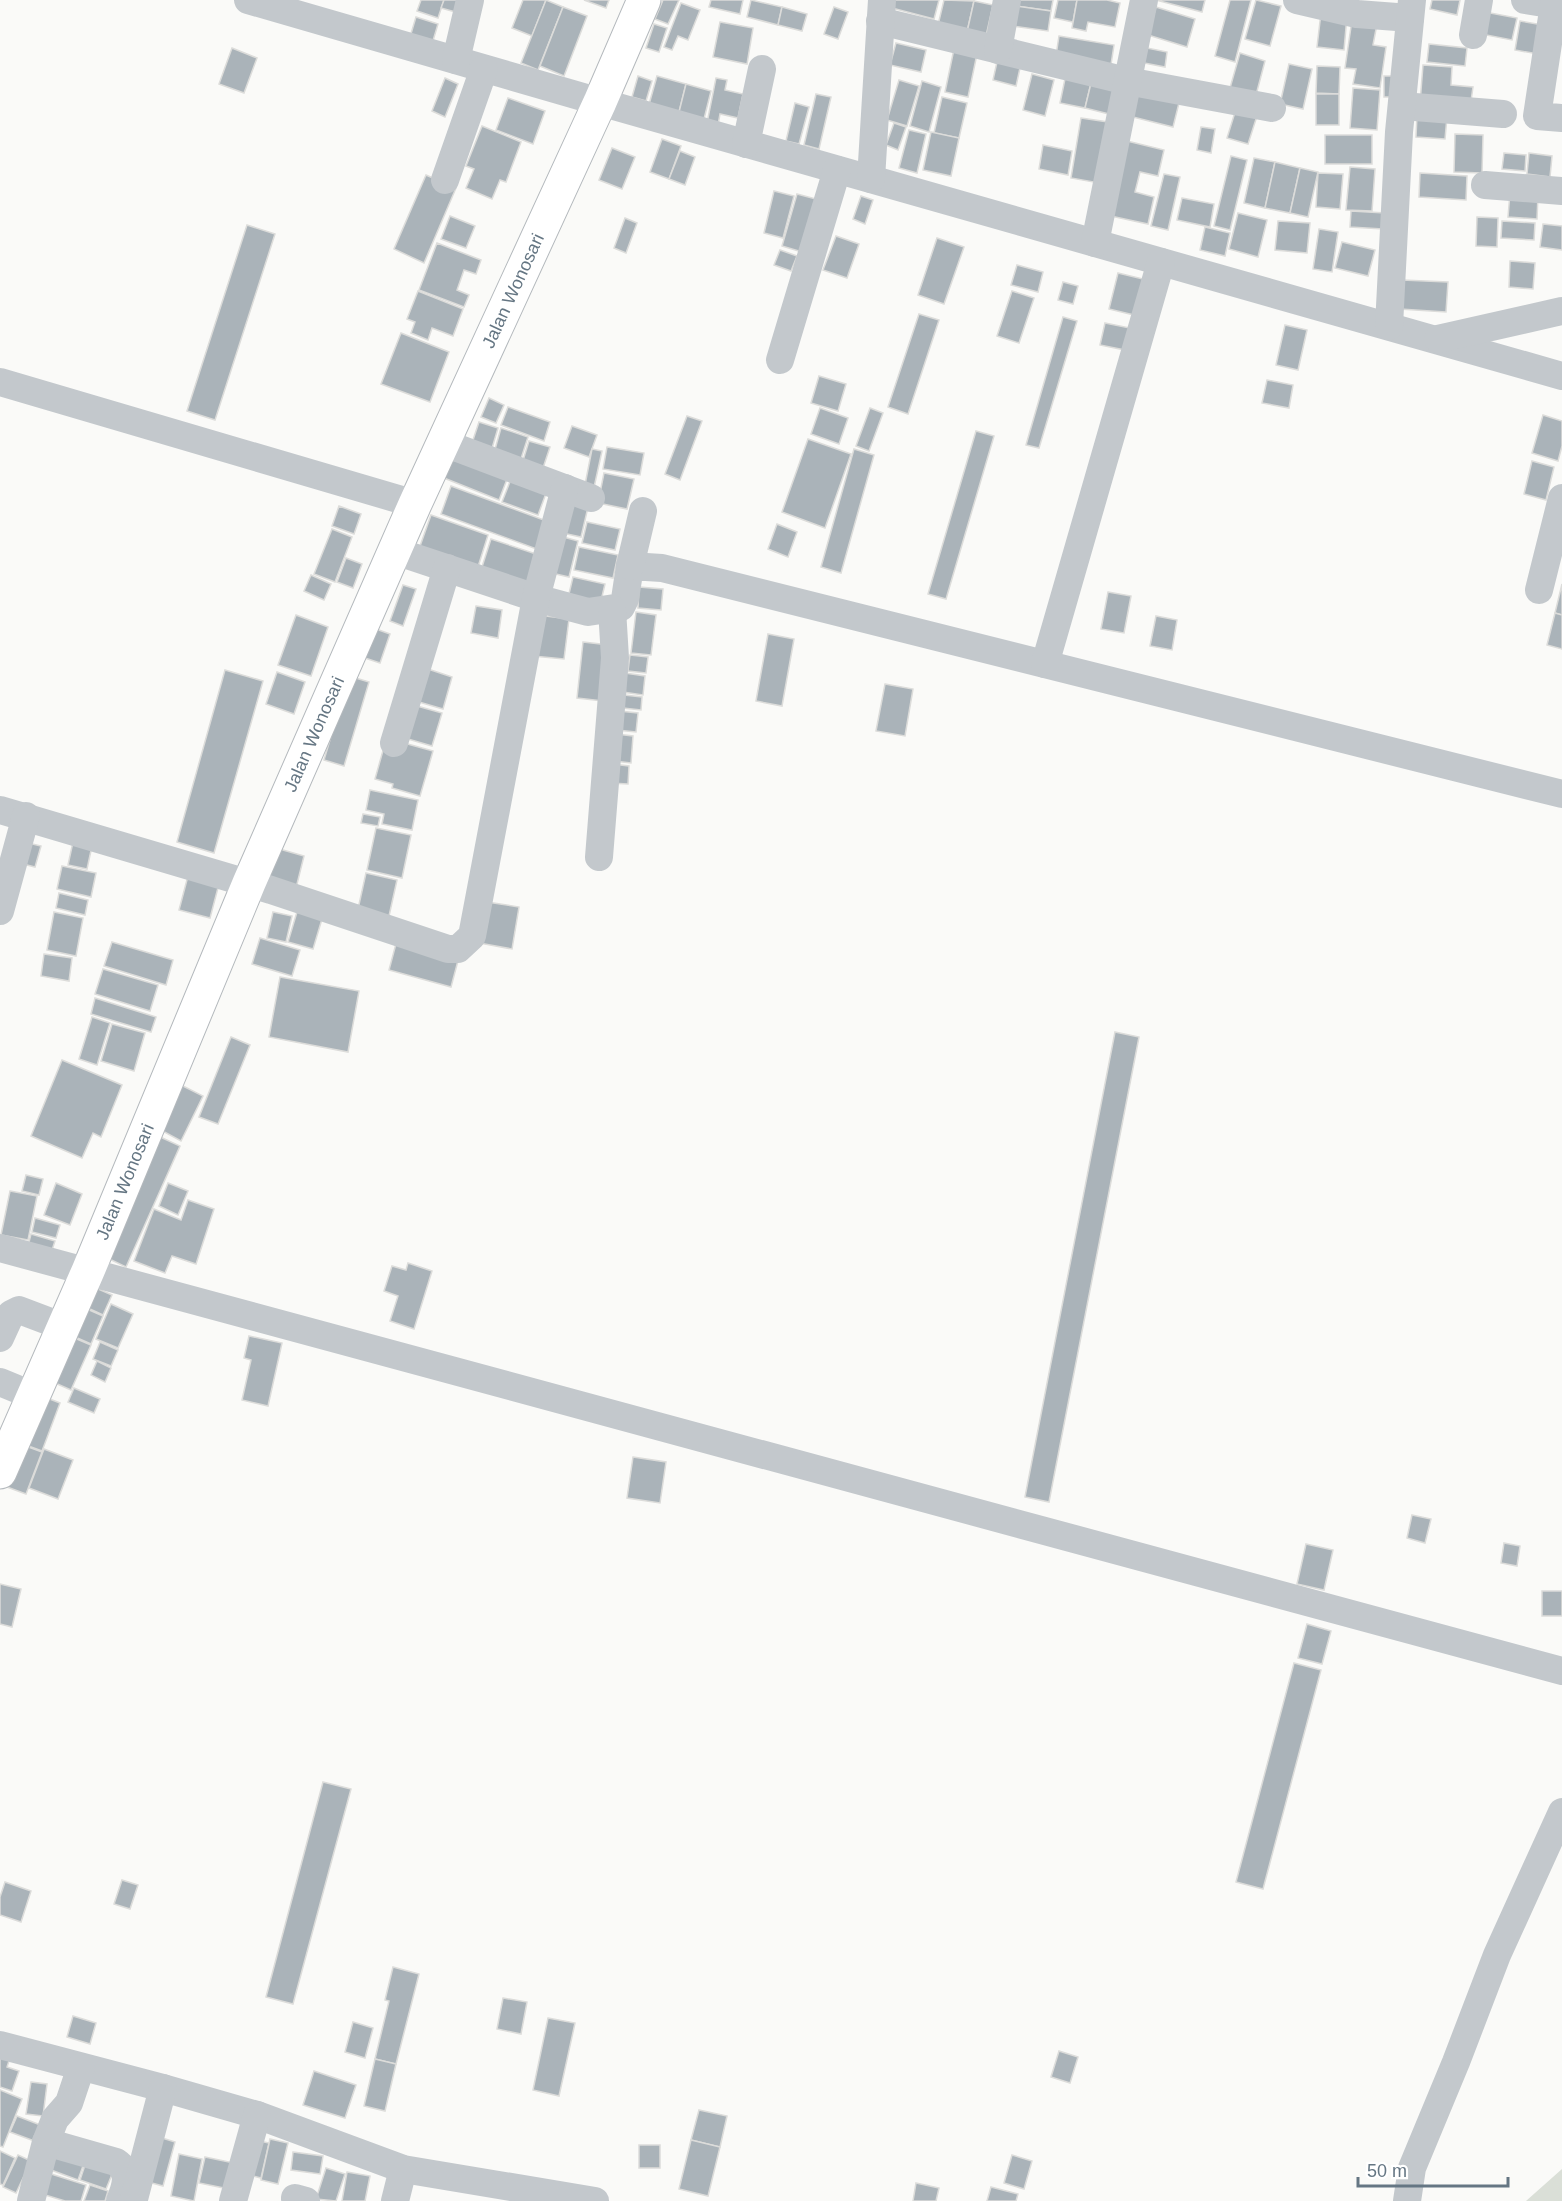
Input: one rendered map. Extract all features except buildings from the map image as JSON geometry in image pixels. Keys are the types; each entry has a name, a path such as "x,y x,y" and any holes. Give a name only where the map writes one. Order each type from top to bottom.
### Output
{"highway":[{"name":"Jalan Wonosari","path":"0,1472 88,1271 249,883 443,441 600,102 644,0"}],"street":[{"path":"248,0 1562,376"},
{"path":"456,60 470,0"},
{"path":"998,50 1007,0"},
{"path":"1095,243 1144,0"},
{"path":"1297,0 1357,14 1411,9 1402,105 1389,327"},
{"path":"1473,35 1479,0"},
{"path":"1525,0 1558,5 1538,116 1562,118"},
{"path":"871,179 881,10 998,50 1127,81 1272,108"},
{"path":"445,180 484,69"},
{"path":"746,144 762,69"},
{"path":"1402,105 1503,114"},
{"path":"780,360 837,170"},
{"path":"1485,185 1562,191"},
{"path":"1045,664 1161,262"},
{"path":"1434,339 1562,311"},
{"path":"0,382 415,504"},
{"path":"0,911 13,813 249,883 448,949 458,949 464,945 472,936 536,598 578,493 443,441"},
{"path":"1539,590 1562,498"},
{"path":"395,551 536,598 588,612 612,609 621,607 625,599 643,511"},
{"path":"630,566 662,568 1562,794"},
{"path":"394,743 447,568"},
{"path":"599,857 615,658 612,609"},
{"path":"0,1248 1562,1671"},
{"path":"0,1338 11,1314 19,1310 64,1327"},
{"path":"0,1382 34,1396"},
{"path":"1407,2201 1412,2168 1497,1955 1562,1812"},
{"path":"0,2045 257,2115 403,2169 595,2201"},
{"path":"31,2201 46,2142 55,2119 69,2103 81,2067"},
{"path":"134,2201 163,2088"},
{"path":"233,2201 257,2115"},
{"path":"46,2142 123,2166 127,2184 120,2201"},
{"path":"395,2201 403,2169"}],"shaded area":[{"path":"1562,2169 1562,2201 1526,2201"}]}
